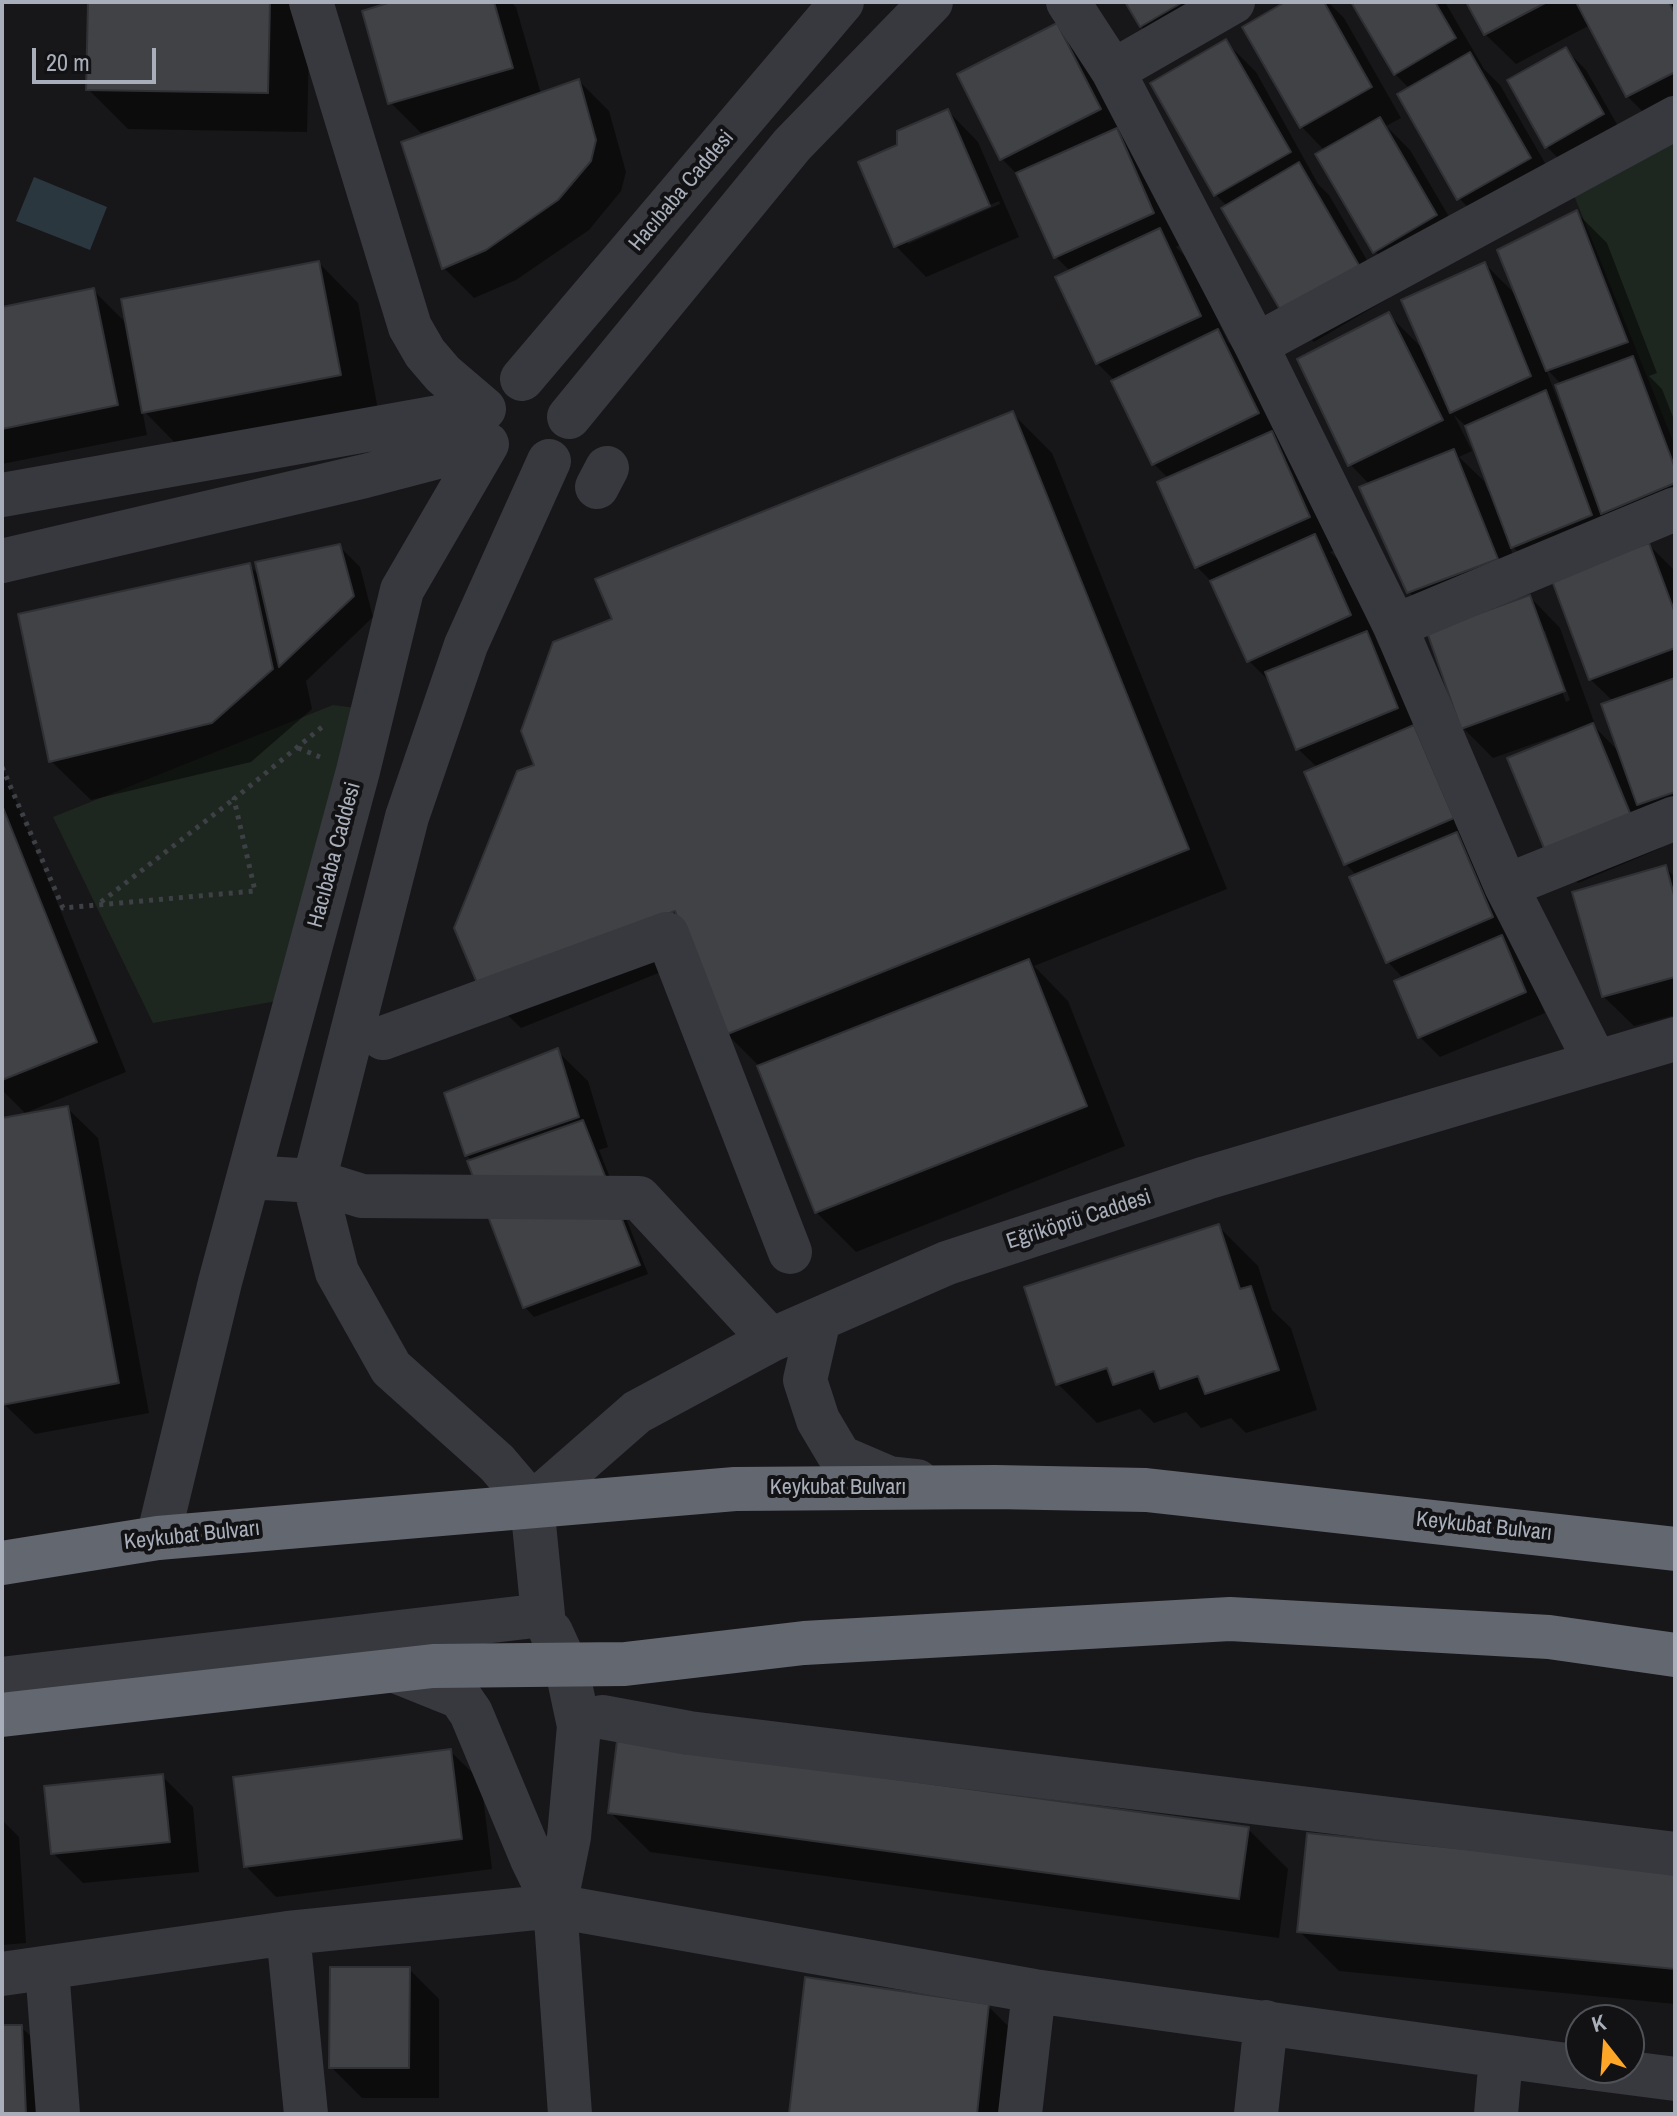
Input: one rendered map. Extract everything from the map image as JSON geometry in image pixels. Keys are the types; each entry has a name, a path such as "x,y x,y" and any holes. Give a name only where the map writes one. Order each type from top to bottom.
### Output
{"highway":[{"name":"Keykubat Bulvarı","path":"2,1563 158,1538 735,1489 995,1487 1146,1490 1675,1549"},
{"path":"2,1715 433,1666 625,1664 804,1643 1230,1619 1549,1637 1675,1655"}],"street":[{"path":"2,561 365,476 485,426 496,391 522,379 536,380 550,386 561,396 569,417 567,438 560,451 549,461 534,467 506,463 495,455 485,426 425,353 410,327 311,2"},
{"name":"Hacıbaba Caddesi","path":"522,379 842,2"},
{"path":"569,417 792,145 931,2"},
{"path":"1068,2 1113,71 1256,345 1395,626 1506,886 1595,1061"},
{"path":"1113,71 1233,2"},
{"path":"1256,345 1675,118"},
{"path":"2,495 485,426"},
{"name":"Hacıbaba Caddesi","path":"158,1538 220,1282 358,771 402,590 485,426"},
{"path":"549,461 466,645 407,817 314,1181 337,1272 391,1368 497,1463 532,1504 543,1615 566,1665 579,1726 569,1837 555,1906 570,2114"},
{"path":"1395,626 1675,509"},
{"path":"1506,886 1675,818"},
{"path":"383,1038 667,934 790,1252"},
{"name":"Eğriköprü Caddesi","path":"532,1504 637,1412 771,1340 947,1263 1206,1178 1675,1039"},
{"path":"249,1177 314,1181 362,1196 639,1198 771,1340"},
{"path":"819,1319 805,1380 818,1420 840,1457 889,1478 995,1487"},
{"path":"2,1679 543,1615"},
{"path":"393,1670 460,1697 471,1713 555,1906"},
{"path":"602,1717 720,1737 1675,1854"},
{"path":"2,1974 288,1933 555,1906 1034,1991 1565,2065"},
{"path":"288,1933 306,2114"},
{"path":"47,1968 58,2114"},
{"path":"1020,2114 1034,1991"},
{"path":"1256,2114 1266,2022"},
{"path":"1496,2114 1501,2057"},
{"path":"1645,2075 1675,2079"}],"path":[{"path":"100,903 332,718"},
{"path":"2,767 63,908 255,891 234,799"}],"shaded area":[{"path":"1675,126 1675,446 1569,183"},
{"path":"34,177 107,207 90,250 16,221"},
{"path":"333,705 356,708 277,1001 153,1023 53,817"}],"building":[{"path":"88,2 270,2 268,93 86,90"},
{"path":"391,2 494,2 513,68 388,104 362,11"},
{"path":"1125,2 1183,2 1140,27"},
{"path":"1285,2 1324,2 1372,87 1300,128 1242,27"},
{"path":"1351,2 1435,2 1456,38 1394,75"},
{"path":"1466,2 1547,2 1484,35"},
{"path":"1576,2 1669,2 1675,14 1675,72 1626,97"},
{"path":"1057,23 1101,109 1000,160 957,74"},
{"path":"1226,39 1291,152 1214,196 1150,83"},
{"path":"1566,47 1604,114 1545,148 1507,80"},
{"path":"1470,52 1531,158 1457,200 1397,94"},
{"path":"579,79 596,140 591,161 558,200 486,250 442,269 401,142"},
{"path":"948,109 990,206 894,247 858,162 897,145 897,131"},
{"path":"1380,117 1437,215 1373,253 1315,154"},
{"path":"1117,128 1154,213 1054,258 1016,173"},
{"path":"1299,162 1360,267 1282,313 1221,208"},
{"path":"1577,210 1628,342 1546,371 1497,250"},
{"path":"1160,228 1201,316 1096,364 1055,277"},
{"path":"319,261 341,375 142,413 121,299"},
{"path":"1485,262 1531,376 1450,413 1401,300"},
{"path":"94,288 118,405 2,429 2,307"},
{"path":"1389,312 1443,420 1348,466 1297,359"},
{"path":"1218,329 1259,413 1152,465 1111,381"},
{"path":"1633,356 1675,468 1675,483 1601,514 1555,385"},
{"path":"1546,390 1592,515 1511,548 1465,426"},
{"path":"1013,411 1189,849 725,1035 675,911 480,990 454,928 517,771 534,765 521,731 553,642 612,619 595,579"},
{"path":"1272,431 1310,517 1195,568 1157,482"},
{"path":"1454,449 1498,559 1407,593 1359,487"},
{"path":"1315,534 1351,615 1247,662 1210,581"},
{"path":"1649,543 1675,613 1675,648 1589,680 1551,578"},
{"path":"340,544 354,596 279,667 255,562"},
{"path":"250,563 273,669 212,723 49,762 18,614"},
{"path":"1530,595 1565,691 1461,729 1427,632"},
{"path":"1367,631 1398,708 1296,750 1265,672"},
{"path":"1675,678 1675,792 1637,805 1601,704"},
{"path":"1593,723 1632,818 1546,853 1507,758"},
{"path":"1414,725 1454,818 1344,865 1304,772"},
{"path":"2,805 97,1042 2,1080"},
{"path":"1457,832 1493,917 1386,963 1349,877"},
{"path":"1666,865 1675,899 1675,977 1602,997 1572,892"},
{"path":"1502,935 1526,992 1418,1038 1394,981"},
{"path":"1029,959 1087,1106 815,1213 757,1066"},
{"path":"558,1048 579,1117 465,1156 444,1093"},
{"path":"68,1106 119,1383 2,1405 2,1118"},
{"path":"583,1120 640,1265 523,1308 467,1161"},
{"path":"1219,1224 1240,1289 1251,1286 1279,1370 1205,1394 1198,1376 1160,1389 1154,1371 1113,1385 1107,1368 1056,1385 1024,1287"},
{"path":"617,1741 1249,1827 1239,1899 608,1813"},
{"path":"451,1749 462,1839 244,1867 233,1777"},
{"path":"163,1774 170,1842 51,1854 44,1786"},
{"path":"1307,1833 1675,1870 1675,1969 1297,1932"},
{"path":"330,1967 410,1967 409,2068 329,2068"},
{"path":"805,1977 989,2004 977,2114 789,2114"},
{"path":"2,2025 22,2025 26,2114 2,2114"}]}
